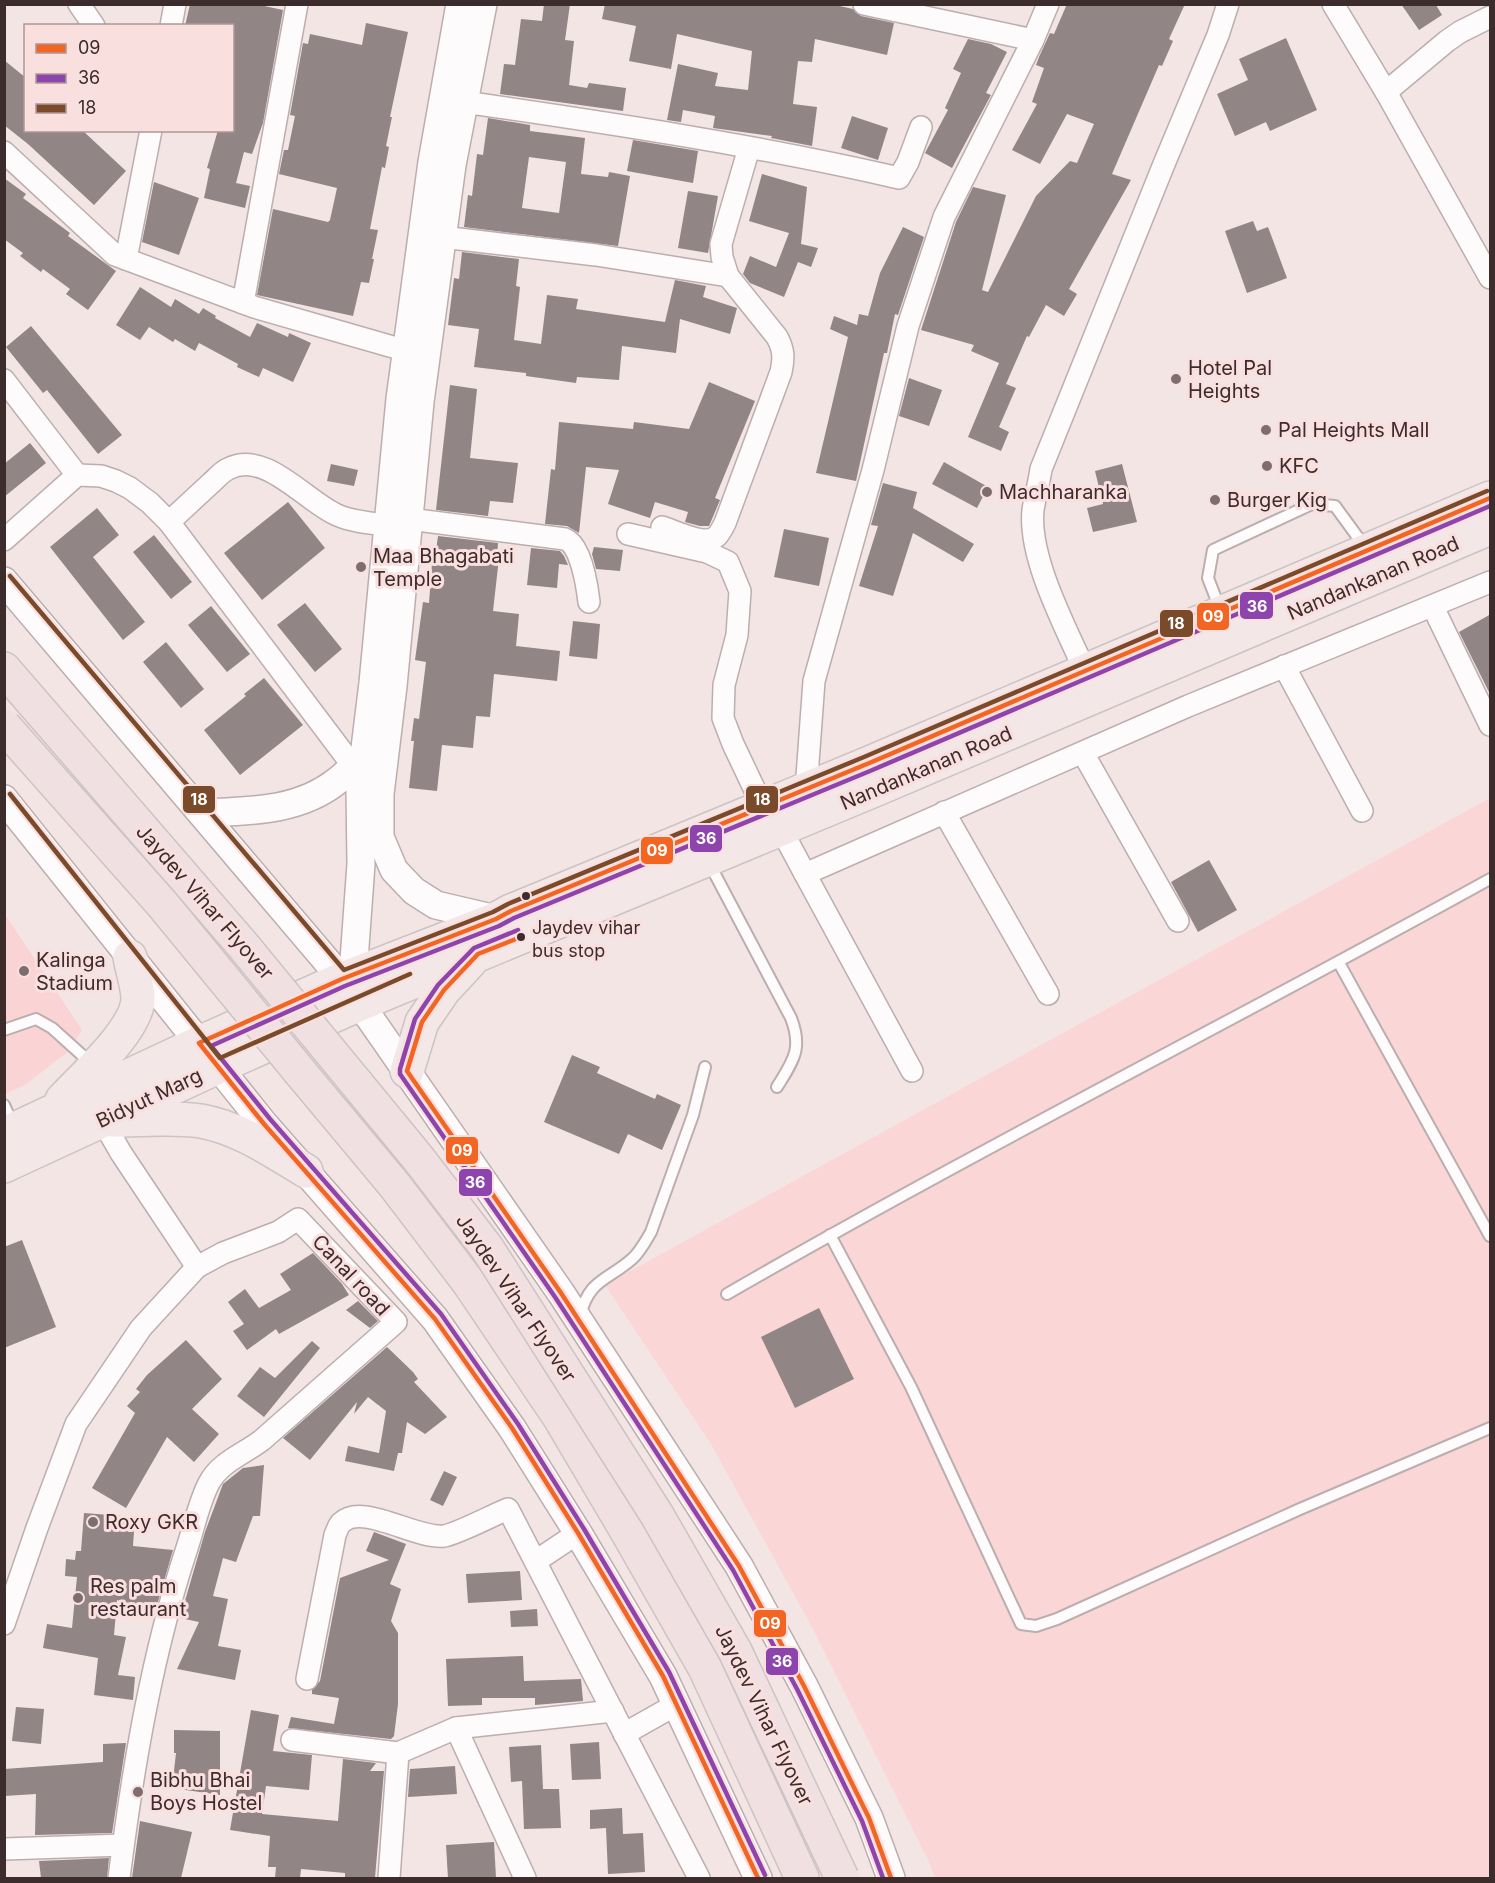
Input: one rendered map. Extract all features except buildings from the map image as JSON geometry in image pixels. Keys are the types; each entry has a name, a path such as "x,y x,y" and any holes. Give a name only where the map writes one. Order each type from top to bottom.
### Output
{"highway":[{"name":"Jaydev Vihar Flyover","path":"4,669 241,943 411,1148 487,1248 657,1515 735,1651 842,1878"},
{"name":"Jaydev Vihar Flyover","path":"4,726 202,952 396,1187 469,1283 560,1418 699,1658 801,1878"}],"main road":[{"path":"1453,529 1491,498"},
{"name":"Nandankanan Road","path":"352,986 478,954 707,860 772,818 806,790 1367,550 1453,529 1491,528"},
{"name":"Nandankanan Road","path":"352,986 511,911 772,818 1453,529"},
{"path":"407,1071 422,1022 444,990 478,954"},
{"path":"51,1112 119,1040 133,1014 138,1000 130,957"},
{"name":"Bidyut Marg","path":"8,1123 51,1112 208,1055 352,986"},
{"name":"Bidyut Marg","path":"4,1166 102,1120 208,1055"},
{"path":"102,1120 202,1121 261,1144 306,1171"}],"street":[{"path":"79,4 93,24"},
{"path":"171,24 176,4"},
{"path":"243,303 297,4"},
{"path":"460,4 442,164 407,351 398,522 393,686 380,794 380,837 394,870 414,891 436,905 496,919"},
{"path":"352,986 360,902 359,761 420,402 442,237 442,164 464,102 483,4"},
{"path":"864,4 936,12 1033,40"},
{"path":"806,790 814,681 873,470 908,326 944,217 1033,40 1048,4"},
{"path":"1085,671 1050,590 1035,546 1033,512 1041,469 1218,35 1228,4"},
{"path":"1333,4 1386,92 1491,278"},
{"path":"1386,92 1447,41 1491,16"},
{"path":"464,102 585,119 809,157 899,178 908,162 921,127"},
{"path":"126,259 151,132"},
{"path":"662,527 696,539 709,540 717,536 725,523 781,372 783,348 777,337 728,276 722,256 721,244 749,148"},
{"path":"4,152 115,255 243,303 407,351"},
{"path":"442,237 596,255 728,276"},
{"path":"4,380 77,475"},
{"path":"169,522 226,470 240,464 256,464 325,509 361,522 398,522 572,541 582,567 589,602"},
{"path":"4,540 77,475 101,476 117,481 150,503 169,522 359,761"},
{"path":"628,534 707,552 728,562 740,591 737,635 724,685 723,718 733,744 772,818 912,1071"},
{"path":"4,581 352,986 407,1071 579,1321 739,1566 804,1686 869,1818 891,1878"},
{"path":"805,874 1284,666 1491,582"},
{"path":"1433,607 1491,725"},
{"path":"1284,666 1362,811"},
{"path":"1083,753 1178,921"},
{"path":"202,813 272,809 295,804 336,782 359,761"},
{"path":"4,800 264,1124 435,1319 512,1428 663,1676 758,1878"},
{"path":"944,812 1048,994"},
{"path":"4,1624 37,1527 76,1424 141,1328 197,1268 121,1153 102,1120"},
{"name":"Canal road","path":"123,1845 149,1693 175,1584 209,1483 222,1466 244,1454 261,1440 396,1322 298,1219 278,1232 223,1253 197,1268"},
{"path":"307,1679 335,1535 340,1524 351,1516 366,1516 429,1535 445,1536 508,1509 699,1878"},
{"path":"536,1561 578,1533"},
{"path":"624,1734 677,1704"},
{"path":"292,1740 398,1753 456,1728 612,1711"},
{"path":"456,1728 525,1878"},
{"path":"389,1878 398,1753"},
{"path":"4,1849 123,1845 119,1878"}],"lane":[{"path":"1222,613 1208,578 1213,550 1312,504 1335,506 1367,550"},
{"path":"707,860 796,1031 797,1048 794,1060 777,1087"},
{"path":"727,1294 830,1235 1339,963 1491,879"},
{"path":"1339,963 1491,1236"},
{"path":"4,1030 36,1019 52,1028 93,1066"},
{"path":"579,1321 591,1290 632,1259 642,1248 651,1232 693,1115 705,1067"},
{"path":"830,1235 911,1387 1021,1624 1036,1626 1057,1619 1300,1509 1491,1428"}],"shaded area":[{"path":"1490,798 1490,1878 935,1878 813,1629 711,1444 605,1285"},
{"name":"Kalinga Stadium","path":"4,913 82,1030 70,1050 25,1085 5,1094"}],"transit line":[{"name":"18","path":"10,576 344,970 493,912 864,757 1487,491"},
{"name":"09","path":"758,1878 663,1676 512,1428 435,1319 264,1124 199,1043 342,979 496,919 867,764 1490,498"},
{"name":"36","path":"765,1875 669,1672 518,1424 441,1314 270,1119 211,1046 345,986 499,926 870,771 1490,506"},
{"name":"18","path":"10,794 220,1058 410,974"},
{"name":"36","path":"518,930 474,948 438,985 415,1019 400,1074 555,1297 733,1570 797,1689 862,1821 883,1878"},
{"name":"09","path":"521,937 478,954 444,990 422,1022 407,1071 561,1293 739,1566 804,1686 869,1818 891,1878"}],"place":[{"name":"Hotel Pal Heights","path":"1176,379"},
{"name":"Pal Heights Mall","path":"1266,430"},
{"name":"KFC","path":"1267,466"},
{"name":"Machharanka","path":"987,492"},
{"name":"Burger Kig","path":"1215,500"},
{"name":"Maa Bhagabati Temple","path":"361,567"},
{"name":"Jaydev vihar bus stop","path":"521,937"},
{"name":"Kalinga Stadium","path":"24,971"},
{"name":"Roxy GKR","path":"93,1522"},
{"name":"Res palm restaurant","path":"78,1598"},
{"name":"Bibhu Bhai Boys Hostel","path":"138,1792"}]}
